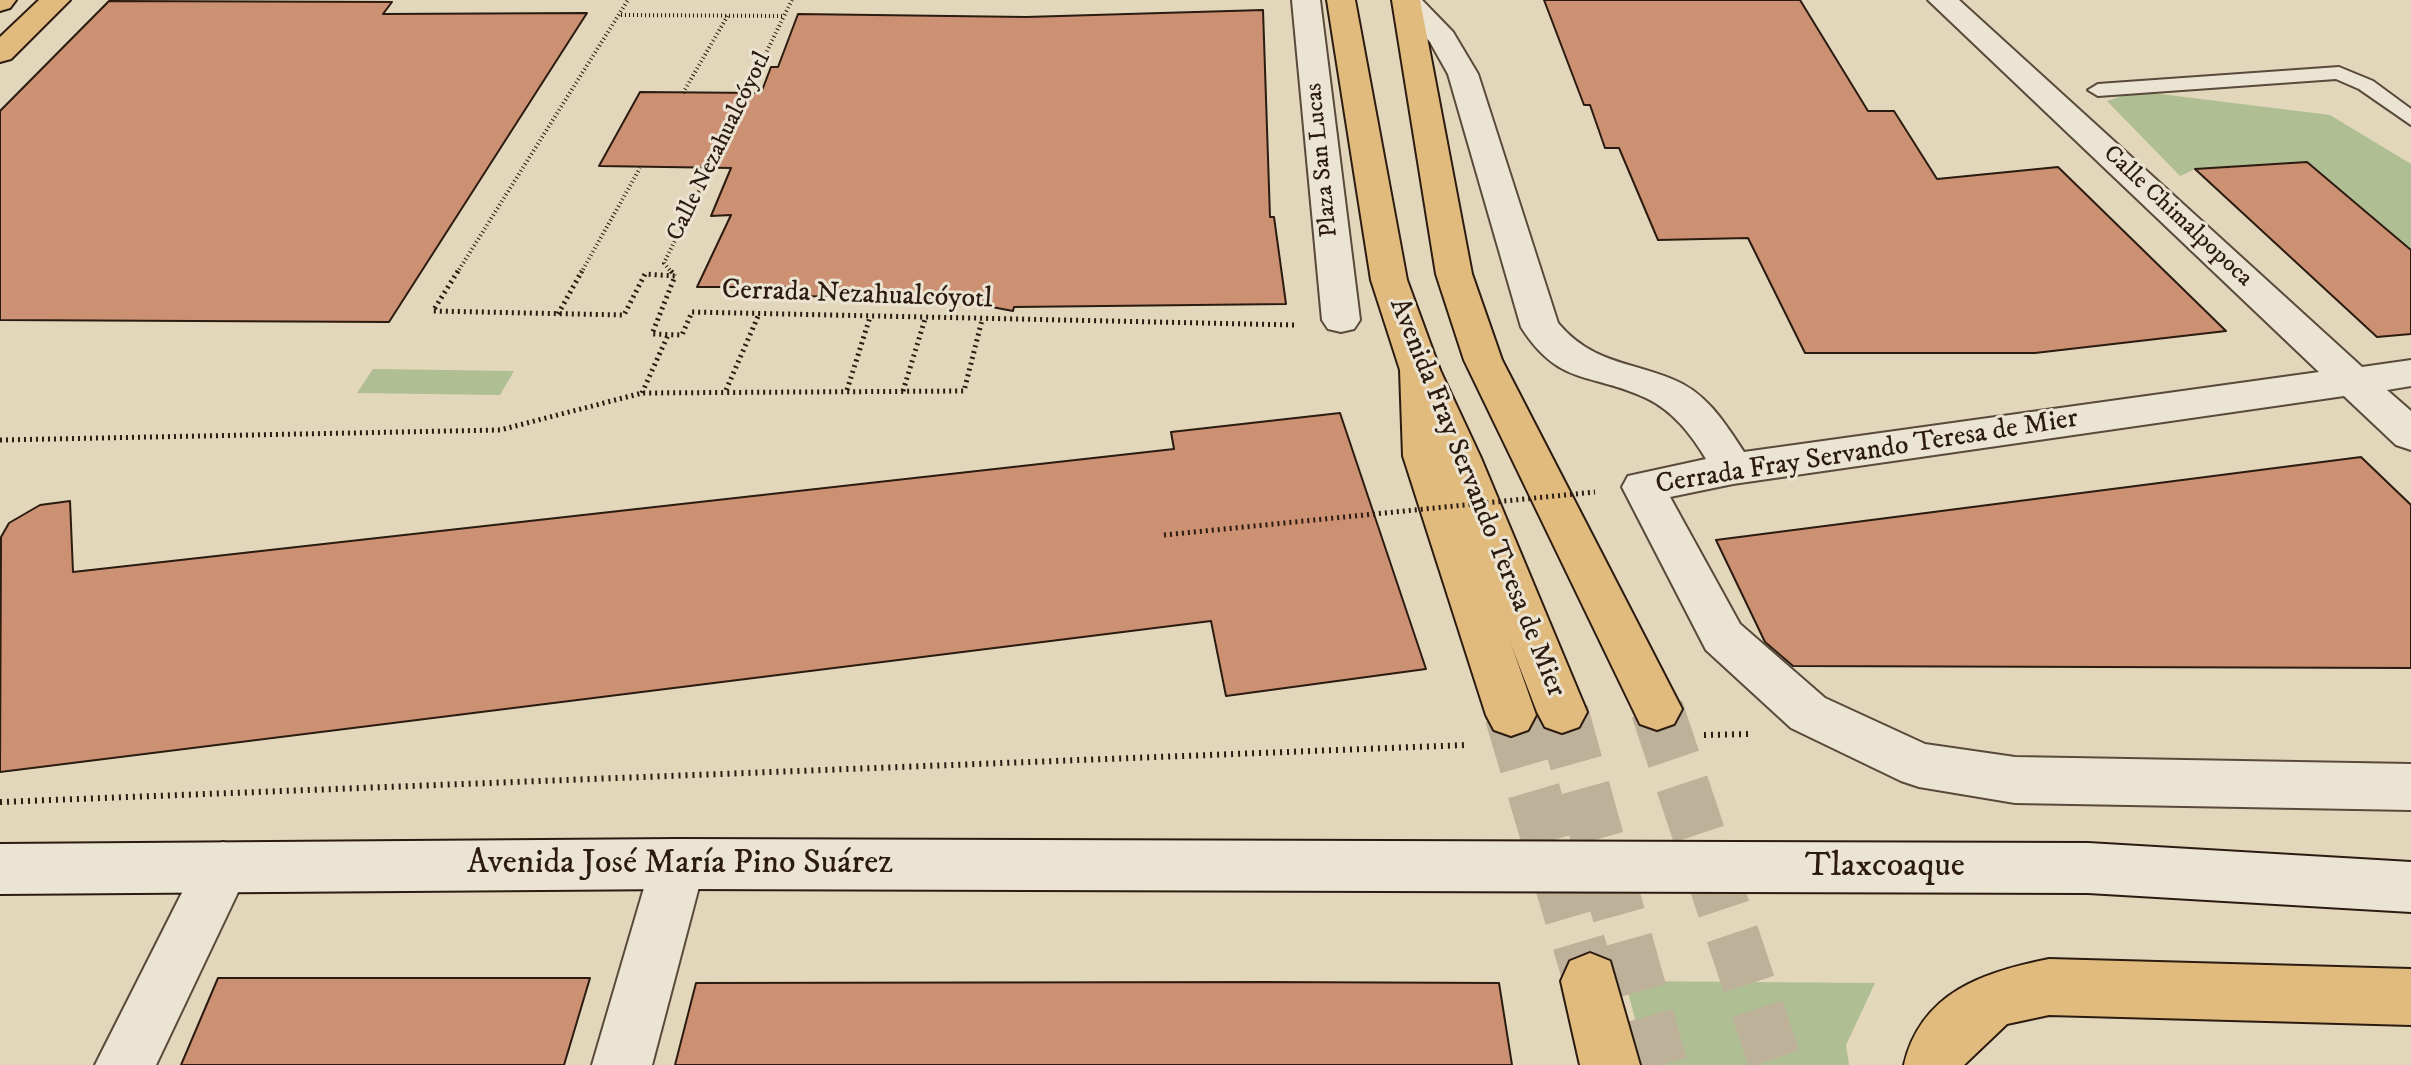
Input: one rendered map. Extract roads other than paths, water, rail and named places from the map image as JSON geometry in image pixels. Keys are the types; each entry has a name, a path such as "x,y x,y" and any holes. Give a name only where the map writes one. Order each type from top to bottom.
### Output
{"main road":[{"path":"0,53 56,0"},
{"name":"Avenida Fray Servando Teresa de Mier","path":"1406,0 1454,274 1483,360 1657,709"},
{"name":"Avenida Fray Servando Teresa de Mier","path":"1329,1 1389,280 1420,370 1460,458 1562,712"},
{"path":"1420,370 1424,456 1511,715"},
{"path":"1590,981 1610,1065"},
{"path":"1934,1065 1938,1046 1993,999 2049,987 2411,997"}],"street":[{"path":"1294,0 1329,1"},
{"path":"1406,0 1443,38 1463,74 1540,327 1560,351 1582,365 1661,389 1702,419 1733,469"},
{"name":"Calle Chimalpopoca","path":"1942,0 2411,435"},
{"name":"Plaza San Lucas","path":"1329,1 1341,320"},
{"name":"Cerrada Fray Servando Teresa de Mier","path":"2411,373 1733,469 1643,487 1723,637 1808,713 1919,765 2015,780 2411,787"},
{"path":"622,1065 678,864"},
{"name":"Avenida José María Pino Suárez","path":"0,869 678,864 1359,866"},
{"name":"Tlaxcoaque","path":"1359,866 2088,868 2411,887"},
{"path":"125,1065 223,867"}],"lane":[{"path":"2098,90 2339,73 2366,85 2411,119"}],"tunnel":[{"path":"1657,709 1776,1065"},
{"path":"1562,712 1661,1065"},
{"path":"1511,715 1590,981"}]}
